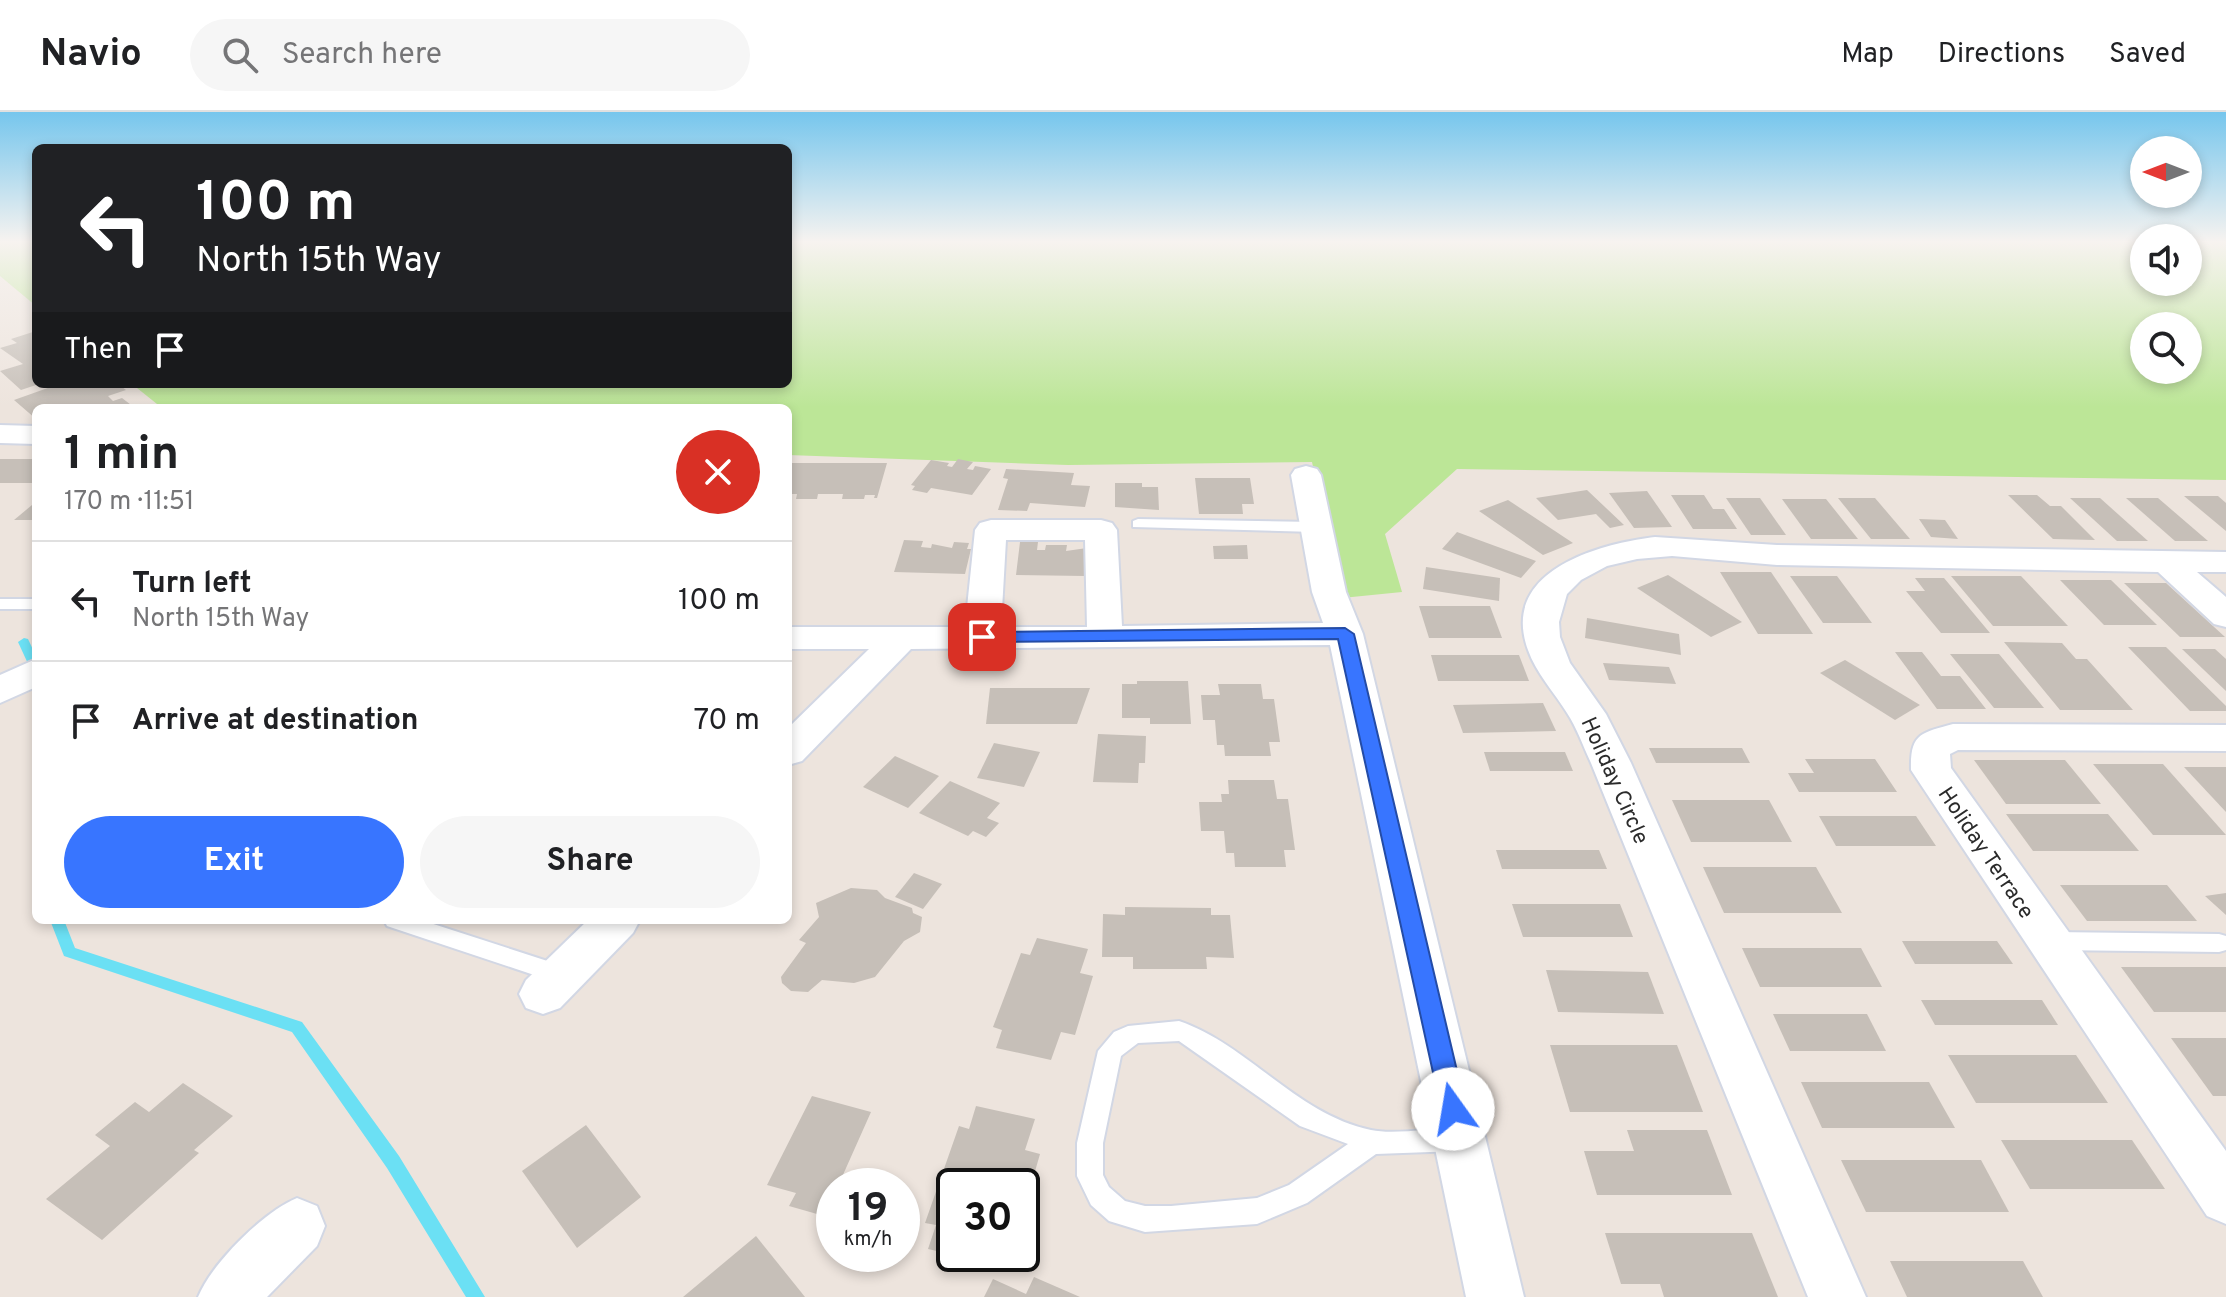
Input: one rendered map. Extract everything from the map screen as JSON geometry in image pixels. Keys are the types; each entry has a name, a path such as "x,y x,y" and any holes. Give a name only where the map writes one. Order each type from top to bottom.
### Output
{"street":[{"path":"0,434 32,435"},
{"path":"1306,475 1329,592 1345,634 1495,1297"},
{"path":"982,637 991,530 1101,530 1105,638"},
{"name":"Holiday Circle","path":"1837,1297 1611,763 1587,714 1552,667 1541,633 1544,606 1557,582 1576,568 1602,557 1640,548 1685,547 1768,555 2226,562"},
{"path":"2167,562 2226,616"},
{"path":"792,638 1345,634"},
{"path":"792,747 902,638"},
{"path":"0,691 32,673"},
{"name":"Holiday Terrace","path":"2226,738 1953,737 1930,747 1931,770 2049,941 2209,1147 2226,1197"},
{"path":"552,985 613,924"},
{"path":"227,1297 297,1226"}],"lane":[{"path":"1138,524 1315,527"},
{"path":"0,604 32,604"},
{"path":"405,924 552,985"},
{"path":"2049,941 2219,943"},
{"path":"1372,1142 1342,1167 1298,1194 1257,1211 1145,1219 1118,1212 1100,1196 1090,1176 1090,1143 1110,1051 1122,1039 1136,1033 1179,1031 1193,1036 1309,1118 1372,1142 1460,1139"}],"green space":[{"path":"792,296 2226,296 2226,480 1457,469 1385,534 1402,592 1342,598 1312,462 1068,465 792,455 792,404 157,404 137,388 792,388"}],"building":[{"path":"32,332 32,386 21,390 0,371 23,364 0,348 17,343 11,339"},
{"path":"48,388 123,388 126,390 108,396 113,401 122,398 130,404 32,404 32,416 14,400"},
{"path":"0,459 32,459 32,483 0,483"},
{"path":"958,459 973,462 967,469 973,470 975,466 991,469 972,495 931,488 927,493 912,490 915,486 911,485 931,460 949,463 947,466 952,467"},
{"path":"792,463 887,463 877,498 874,498 875,495 865,495 864,499 842,499 843,494 818,494 817,499 796,499 797,494 792,494"},
{"path":"1006,469 1074,473 1071,485 1090,486 1085,507 1030,503 1027,511 998,510 1008,479 1003,478"},
{"path":"1195,478 1250,478 1254,504 1242,504 1243,514 1199,514"},
{"path":"1115,483 1142,483 1142,487 1158,487 1159,510 1115,507"},
{"path":"1587,490 1624,525 1610,528 1596,514 1558,520 1536,498"},
{"path":"1647,491 1672,527 1634,528 1609,493"},
{"path":"1671,495 1704,495 1713,509 1724,509 1737,529 1693,529"},
{"path":"2008,495 2037,495 2050,506 2061,506 2095,540 2053,539"},
{"path":"2184,496 2218,496 2226,503 2226,531"},
{"path":"1726,498 1760,498 1786,535 1751,535"},
{"path":"1838,498 1875,498 1910,539 1871,539"},
{"path":"2070,498 2100,498 2148,541 2117,541"},
{"path":"2126,498 2158,498 2208,541 2175,541"},
{"path":"1782,499 1826,499 1858,539 1811,539"},
{"path":"1508,500 1573,543 1543,555 1479,511"},
{"path":"32,505 32,520 14,520"},
{"path":"1919,519 1945,520 1958,539 1931,537"},
{"path":"1457,532 1536,561 1521,578 1442,549"},
{"path":"904,540 923,541 921,547 931,548 932,544 952,548 954,542 969,543 967,549 971,549 965,574 894,572"},
{"path":"1020,542 1038,542 1037,550 1045,550 1046,545 1067,545 1066,551 1087,548 1085,576 1016,575"},
{"path":"1247,545 1248,559 1214,559 1213,546"},
{"path":"1426,567 1500,578 1499,601 1423,589"},
{"path":"1720,572 1771,572 1813,634 1758,634"},
{"path":"1668,575 1742,622 1711,637 1637,588"},
{"path":"1790,576 1837,576 1872,623 1823,623"},
{"path":"1951,576 2021,576 2068,626 1993,626"},
{"path":"1915,578 1944,578 1990,633 1941,633 1906,591 1925,591"},
{"path":"2060,580 2111,580 2157,625 2104,625"},
{"path":"2124,583 2166,583 2225,637 2180,637"},
{"path":"1419,606 1490,606 1502,638 1429,638"},
{"path":"1587,618 1679,634 1681,655 1585,638"},
{"path":"2004,642 2062,643 2076,659 2087,659 2133,710 2060,710"},
{"path":"2128,647 2166,647 2226,706 2226,711 2190,711"},
{"path":"2182,649 2215,649 2226,659 2226,691"},
{"path":"1895,652 1922,652 1941,676 1960,676 1986,709 1937,709"},
{"path":"1950,654 1999,654 2044,708 1994,708"},
{"path":"1431,655 1519,655 1529,681 1438,681"},
{"path":"1845,660 1920,705 1895,720 1820,673"},
{"path":"1603,663 1669,667 1676,684 1609,680"},
{"path":"1137,681 1188,681 1191,724 1150,724 1150,718 1122,718 1122,684 1137,684"},
{"path":"1218,684 1261,684 1263,699 1274,699 1280,742 1269,742 1271,756 1225,756 1224,745 1217,745 1215,720 1203,720 1201,695 1220,695"},
{"path":"990,688 1090,688 1077,724 986,724"},
{"path":"1543,703 1556,731 1463,733 1453,705"},
{"path":"1098,734 1146,736 1145,763 1139,763 1138,783 1093,782"},
{"path":"994,743 1040,752 1024,787 977,778"},
{"path":"1649,748 1742,748 1750,763 1656,763"},
{"path":"1484,752 1565,752 1573,771 1490,771"},
{"path":"895,756 939,776 908,808 863,787"},
{"path":"1805,759 1875,759 1897,792 1799,792 1788,773 1814,773"},
{"path":"1974,760 2065,760 2101,804 2006,804"},
{"path":"2093,764 2163,764 2226,835 2153,835"},
{"path":"2184,767 2226,767 2226,812"},
{"path":"1228,780 1274,780 1277,799 1288,799 1295,850 1284,850 1286,867 1235,867 1234,853 1226,853 1224,831 1201,831 1199,802 1222,802 1221,794 1229,794"},
{"path":"950,781 1000,803 987,818 999,823 986,837 973,831 968,836 919,813"},
{"path":"1672,800 1769,800 1792,842 1691,842"},
{"path":"2006,814 2108,814 2139,851 2033,851"},
{"path":"1819,816 1916,816 1936,846 1836,846"},
{"path":"1496,850 1599,850 1607,869 1502,869"},
{"path":"1703,867 1816,867 1842,913 1724,913"},
{"path":"914,873 942,884 923,909 895,897"},
{"path":"2060,885 2167,885 2197,921 2087,921"},
{"path":"851,888 877,890 885,898 912,908 913,913 922,917 920,932 904,941 875,977 854,983 822,980 808,992 791,991 782,983 781,977 806,943 799,940 819,917 816,903"},
{"path":"2226,893 2226,915 2205,896"},
{"path":"1512,904 1620,904 1633,937 1523,937"},
{"path":"1125,907 1211,908 1211,915 1230,915 1234,958 1206,957 1207,969 1133,969 1133,957 1102,957 1103,914 1125,915"},
{"path":"1037,938 1088,949 1080,973 1093,976 1075,1035 1061,1032 1051,1060 996,1048 1002,1030 993,1027 1021,953 1030,955"},
{"path":"1902,941 1997,941 2013,964 1915,964"},
{"path":"1742,948 1861,948 1882,987 1760,987"},
{"path":"2121,967 2226,967 2226,1012 2154,1012"},
{"path":"1546,970 1648,972 1664,1014 1558,1012"},
{"path":"1921,1000 2042,1000 2058,1025 1935,1025"},
{"path":"1773,1014 1867,1014 1886,1051 1790,1051"},
{"path":"2171,1038 2226,1038 2226,1096 2213,1096"},
{"path":"1550,1045 1677,1045 1703,1112 1570,1112"},
{"path":"1948,1055 2076,1055 2108,1103 1976,1103"},
{"path":"1801,1082 1929,1082 1955,1128 1822,1128"},
{"path":"183,1083 233,1116 194,1150 199,1153 102,1240 46,1199 110,1146 95,1135 135,1102 149,1112"},
{"path":"812,1096 871,1112 846,1168 816,1168 816,1214 789,1206 796,1193 767,1185"},
{"path":"976,1106 1035,1119 1025,1150 1040,1154 1036,1168 944,1168 959,1126 969,1129"},
{"path":"586,1125 641,1197 577,1248 522,1171"},
{"path":"1627,1130 1707,1130 1732,1195 1597,1195 1584,1151 1634,1151"},
{"path":"2001,1140 2132,1140 2165,1189 2030,1189"},
{"path":"1841,1160 1981,1160 2009,1212 1866,1212"},
{"path":"936,1192 936,1225 925,1223"},
{"path":"936,1225 936,1251 928,1249"},
{"path":"1605,1233 1752,1233 1778,1297 1664,1297 1660,1284 1621,1284"},
{"path":"756,1236 805,1297 683,1297"},
{"path":"1890,1261 2023,1261 2043,1297 1907,1297"},
{"path":"1034,1277 1080,1297 984,1297 993,1279 1026,1294"}],"waterway":[{"path":"24,642 32,659"},
{"path":"58,924 69,952 297,1027 393,1162 476,1297"}],"route":[{"path":"982,637 1345,634 1453,1109"}]}
